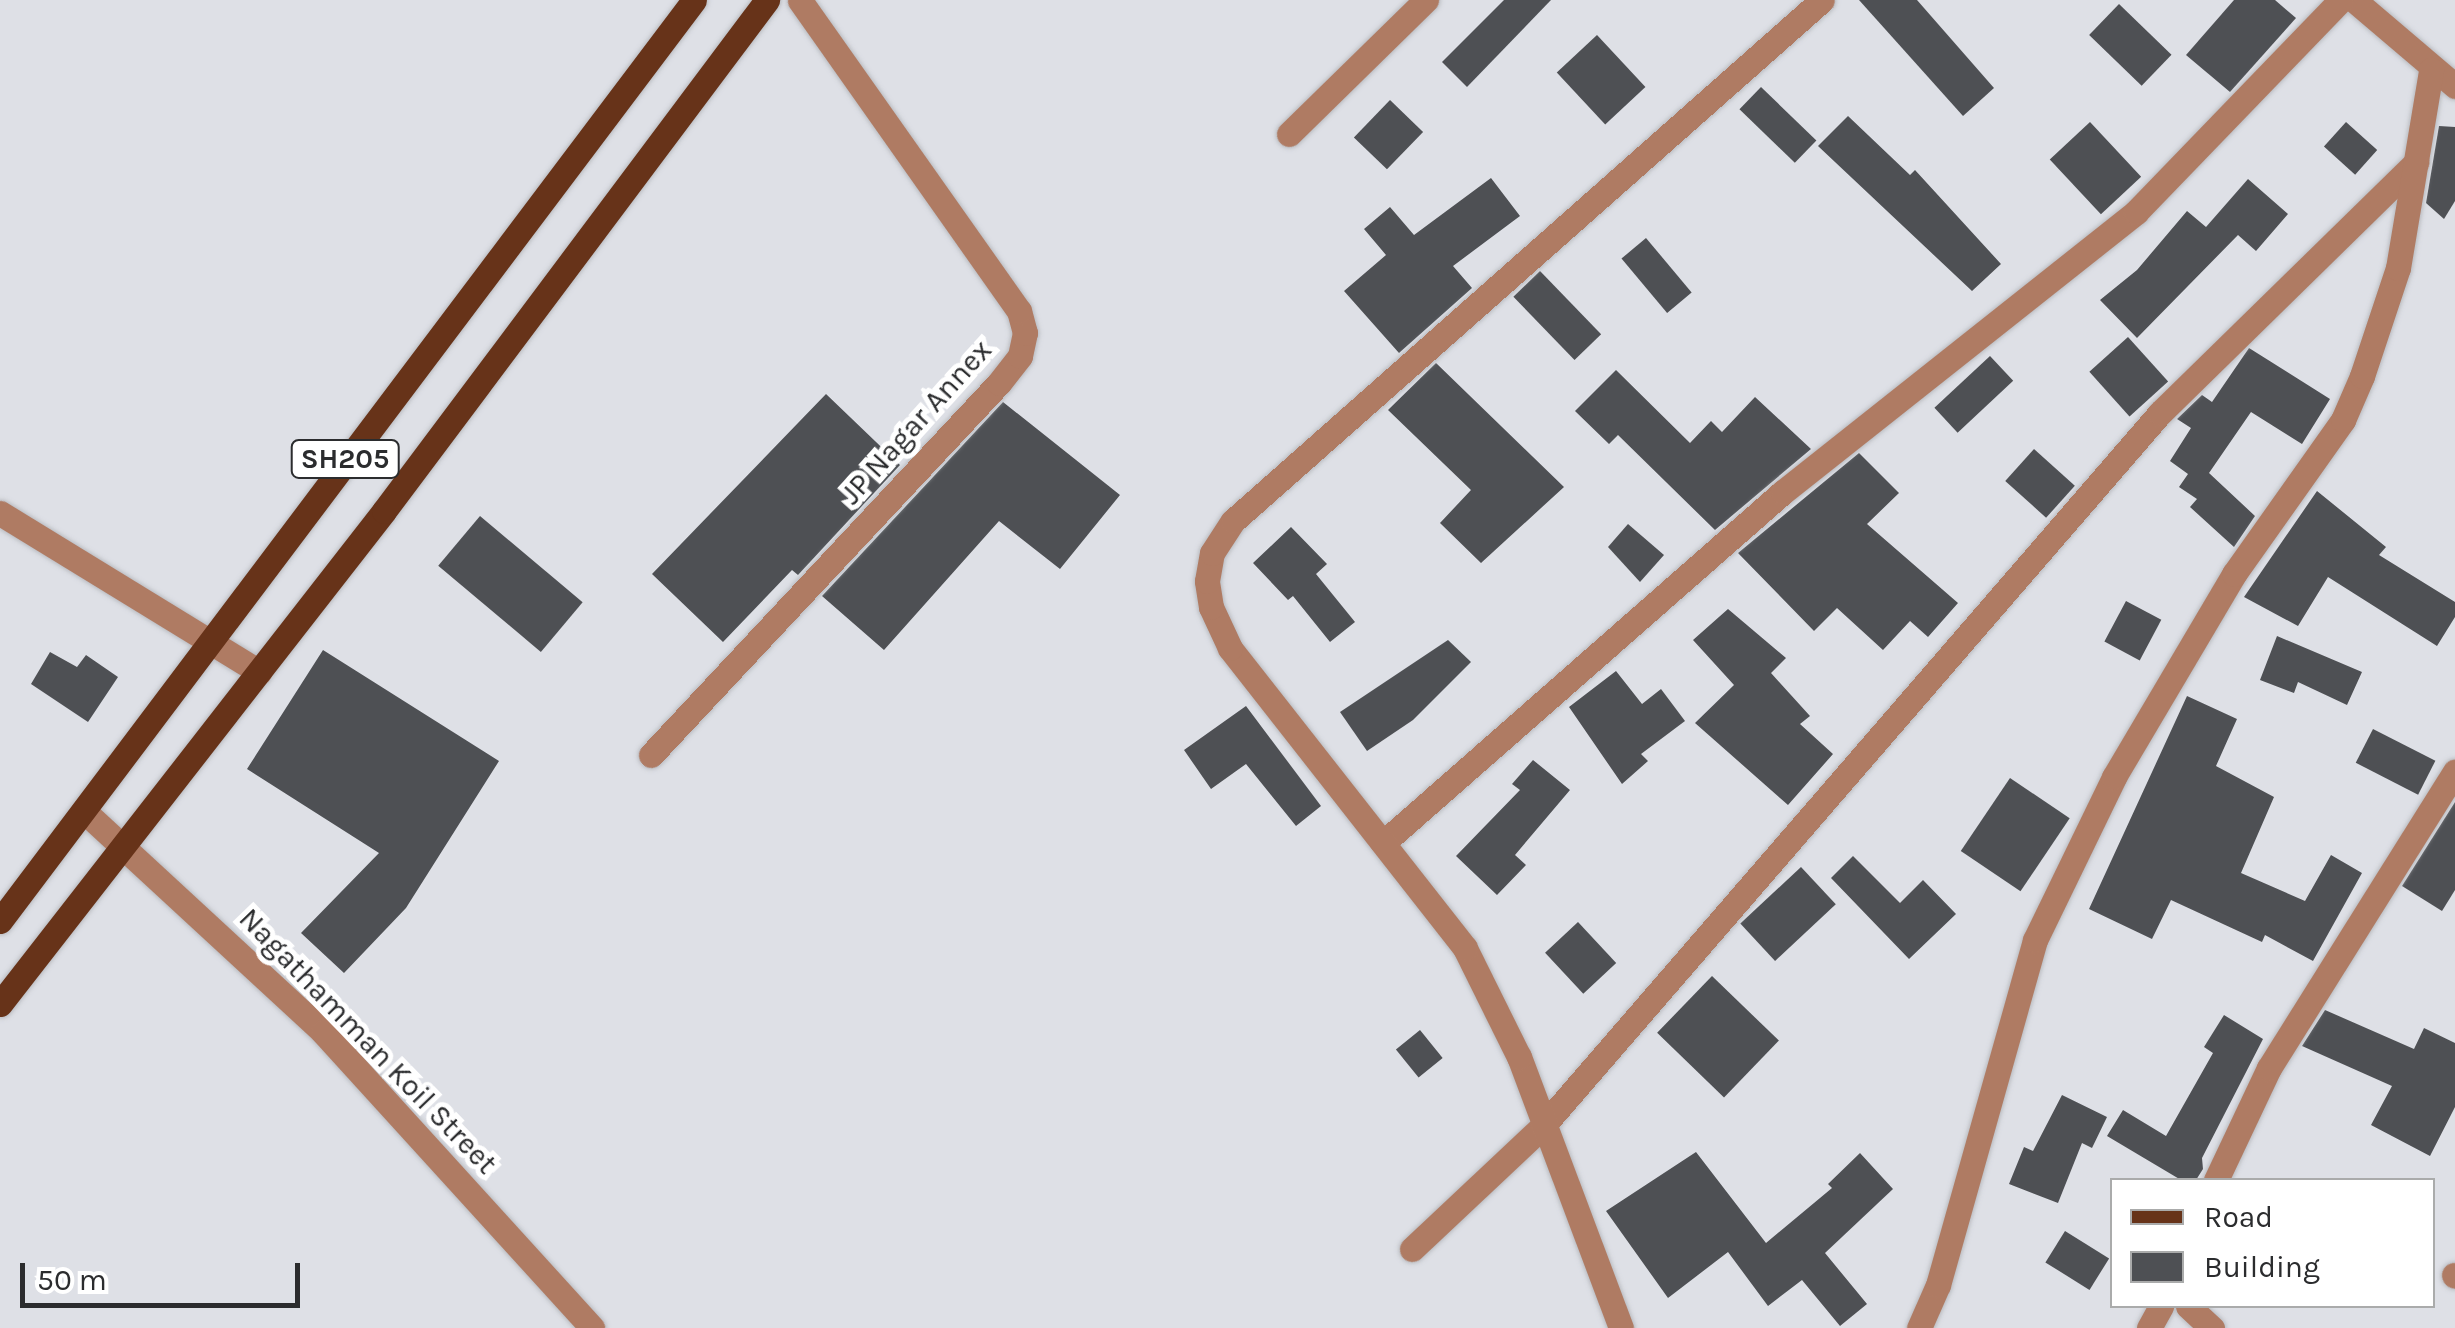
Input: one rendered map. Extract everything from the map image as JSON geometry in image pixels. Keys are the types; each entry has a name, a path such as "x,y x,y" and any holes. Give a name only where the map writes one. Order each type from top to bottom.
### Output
{"main road":[{"name":"SH205","path":"0,921 694,0"},
{"path":"0,1004 259,672 767,0"}],"street":[{"name":"JP Nagar Annex","path":"651,755 999,383 1020,356 1025,333 1018,310 800,0"},
{"path":"1289,134 1426,0"},
{"path":"1621,1328 1519,1057 1466,948 1230,648 1210,607 1212,554 1233,522 1822,0"},
{"path":"1383,843 1783,492 2136,212 2341,0"},
{"path":"2354,0 2431,70 2455,86"},
{"path":"1919,1328 1938,1285 2036,940 2114,777 2204,624 2343,420 2398,268 2431,70"},
{"path":"1412,1249 1543,1126 2160,412 2416,162"},
{"path":"0,514 259,672"},
{"path":"2217,1178 2269,1068 2455,771"},
{"name":"Nagathamman Koil Street","path":"85,812 125,843 322,1032 592,1328"},
{"path":"2190,1308 2212,1328"}],"building":[{"path":"1504,0 1551,0 1467,87 1442,62"},
{"path":"1859,0 1917,0 1994,88 1963,116"},
{"path":"2234,0 2275,0 2296,18 2230,92 2186,55"},
{"path":"2119,4 2172,55 2142,86 2089,35"},
{"path":"1597,35 1645,87 1605,124 1557,73"},
{"path":"1761,87 1816,140 1795,163 1739,109"},
{"path":"1390,100 1423,132 1387,169 1354,137"},
{"path":"1848,116 1910,175 1915,170 2001,264 1972,291 1818,146"},
{"path":"2090,122 2141,177 2101,214 2050,160"},
{"path":"2346,122 2377,150 2355,175 2324,147"},
{"path":"2439,126 2455,127 2455,201 2444,219 2426,203"},
{"path":"1491,178 1520,216 1453,266 1472,288 1399,353 1344,291 1386,255 1364,229 1390,207 1414,235"},
{"path":"2248,179 2288,214 2256,251 2238,235 2137,338 2100,300 2137,270 2187,211 2206,227"},
{"path":"1646,238 1692,292 1667,313 1621,259"},
{"path":"1540,271 1601,334 1575,360 1513,297"},
{"path":"2128,337 2168,382 2130,416 2089,372"},
{"path":"2249,348 2330,399 2302,444 2251,412 2209,473 2255,516 2234,547 2190,507 2197,499 2179,487 2188,474 2170,461 2191,428 2177,419 2202,395 2212,402"},
{"path":"1990,356 2013,381 1958,433 1934,408"},
{"path":"1436,363 1564,487 1481,563 1440,523 1471,490 1388,410"},
{"path":"1616,370 1690,443 1711,421 1722,432 1755,397 1811,449 1715,530 1618,435 1609,444 1575,411"},
{"path":"826,394 900,465 798,575 792,570 723,642 652,574"},
{"path":"1003,402 1120,495 1060,569 999,521 884,650 822,596"},
{"path":"2034,449 2075,486 2046,518 2005,481"},
{"path":"1859,453 1899,493 1867,524 1958,603 1928,637 1910,621 1883,650 1837,608 1814,631 1738,553"},
{"path":"2317,491 2386,547 2379,555 2455,602 2455,617 2437,646 2328,577 2298,626 2244,597"},
{"path":"480,516 583,602 541,652 438,566"},
{"path":"1628,524 1664,555 1640,582 1608,547"},
{"path":"1291,527 1327,564 1316,574 1355,622 1330,642 1293,596 1288,600 1253,563"},
{"path":"2126,601 2161,620 2140,660 2104,642"},
{"path":"1728,609 1786,658 1771,673 1810,716 1800,724 1833,754 1788,805 1695,723 1734,685 1693,640"},
{"path":"2277,636 2362,672 2347,705 2298,682 2294,693 2260,680"},
{"path":"1448,640 1471,662 1413,720 1367,751 1340,712"},
{"path":"323,650 499,761 406,908 344,973 301,933 379,853 247,769"},
{"path":"50,652 77,667 86,655 118,677 88,722 31,684"},
{"path":"1616,671 1642,704 1661,689 1685,721 1641,754 1648,761 1622,784 1569,707"},
{"path":"2187,696 2237,719 2216,766 2274,797 2241,873 2305,901 2331,855 2362,873 2313,961 2265,935 2262,942 2171,900 2152,939 2089,909"},
{"path":"1246,706 1321,806 1296,826 1246,764 1211,789 1184,750"},
{"path":"2373,729 2435,761 2418,795 2356,763"},
{"path":"1533,760 1570,790 1515,855 1526,865 1497,895 1456,856 1520,790 1512,784"},
{"path":"2010,778 2070,818 2020,891 1961,851"},
{"path":"2455,802 2455,890 2442,911 2402,886"},
{"path":"1853,856 1900,903 1923,880 1956,914 1909,959 1831,878"},
{"path":"1801,867 1836,904 1775,961 1740,924"},
{"path":"1578,922 1616,963 1583,994 1545,953"},
{"path":"1712,976 1779,1041 1724,1097 1657,1033"},
{"path":"2325,1010 2414,1049 2424,1028 2455,1043 2455,1107 2430,1156 2371,1125 2392,1086 2302,1046"},
{"path":"2224,1015 2263,1039 2202,1158 2203,1169 2197,1178 2178,1178 2107,1136 2123,1110 2166,1136 2213,1053 2204,1047"},
{"path":"1420,1030 1443,1058 1419,1077 1396,1050"},
{"path":"2062,1095 2107,1117 2092,1148 2082,1143 2058,1203 2009,1184 2024,1147 2033,1151"},
{"path":"1696,1152 1766,1243 1832,1188 1828,1184 1860,1153 1893,1189 1825,1253 1867,1304 1840,1326 1802,1280 1768,1306 1728,1252 1668,1298 1606,1211"},
{"path":"2065,1231 2109,1259 2089,1290 2045,1262"}]}
